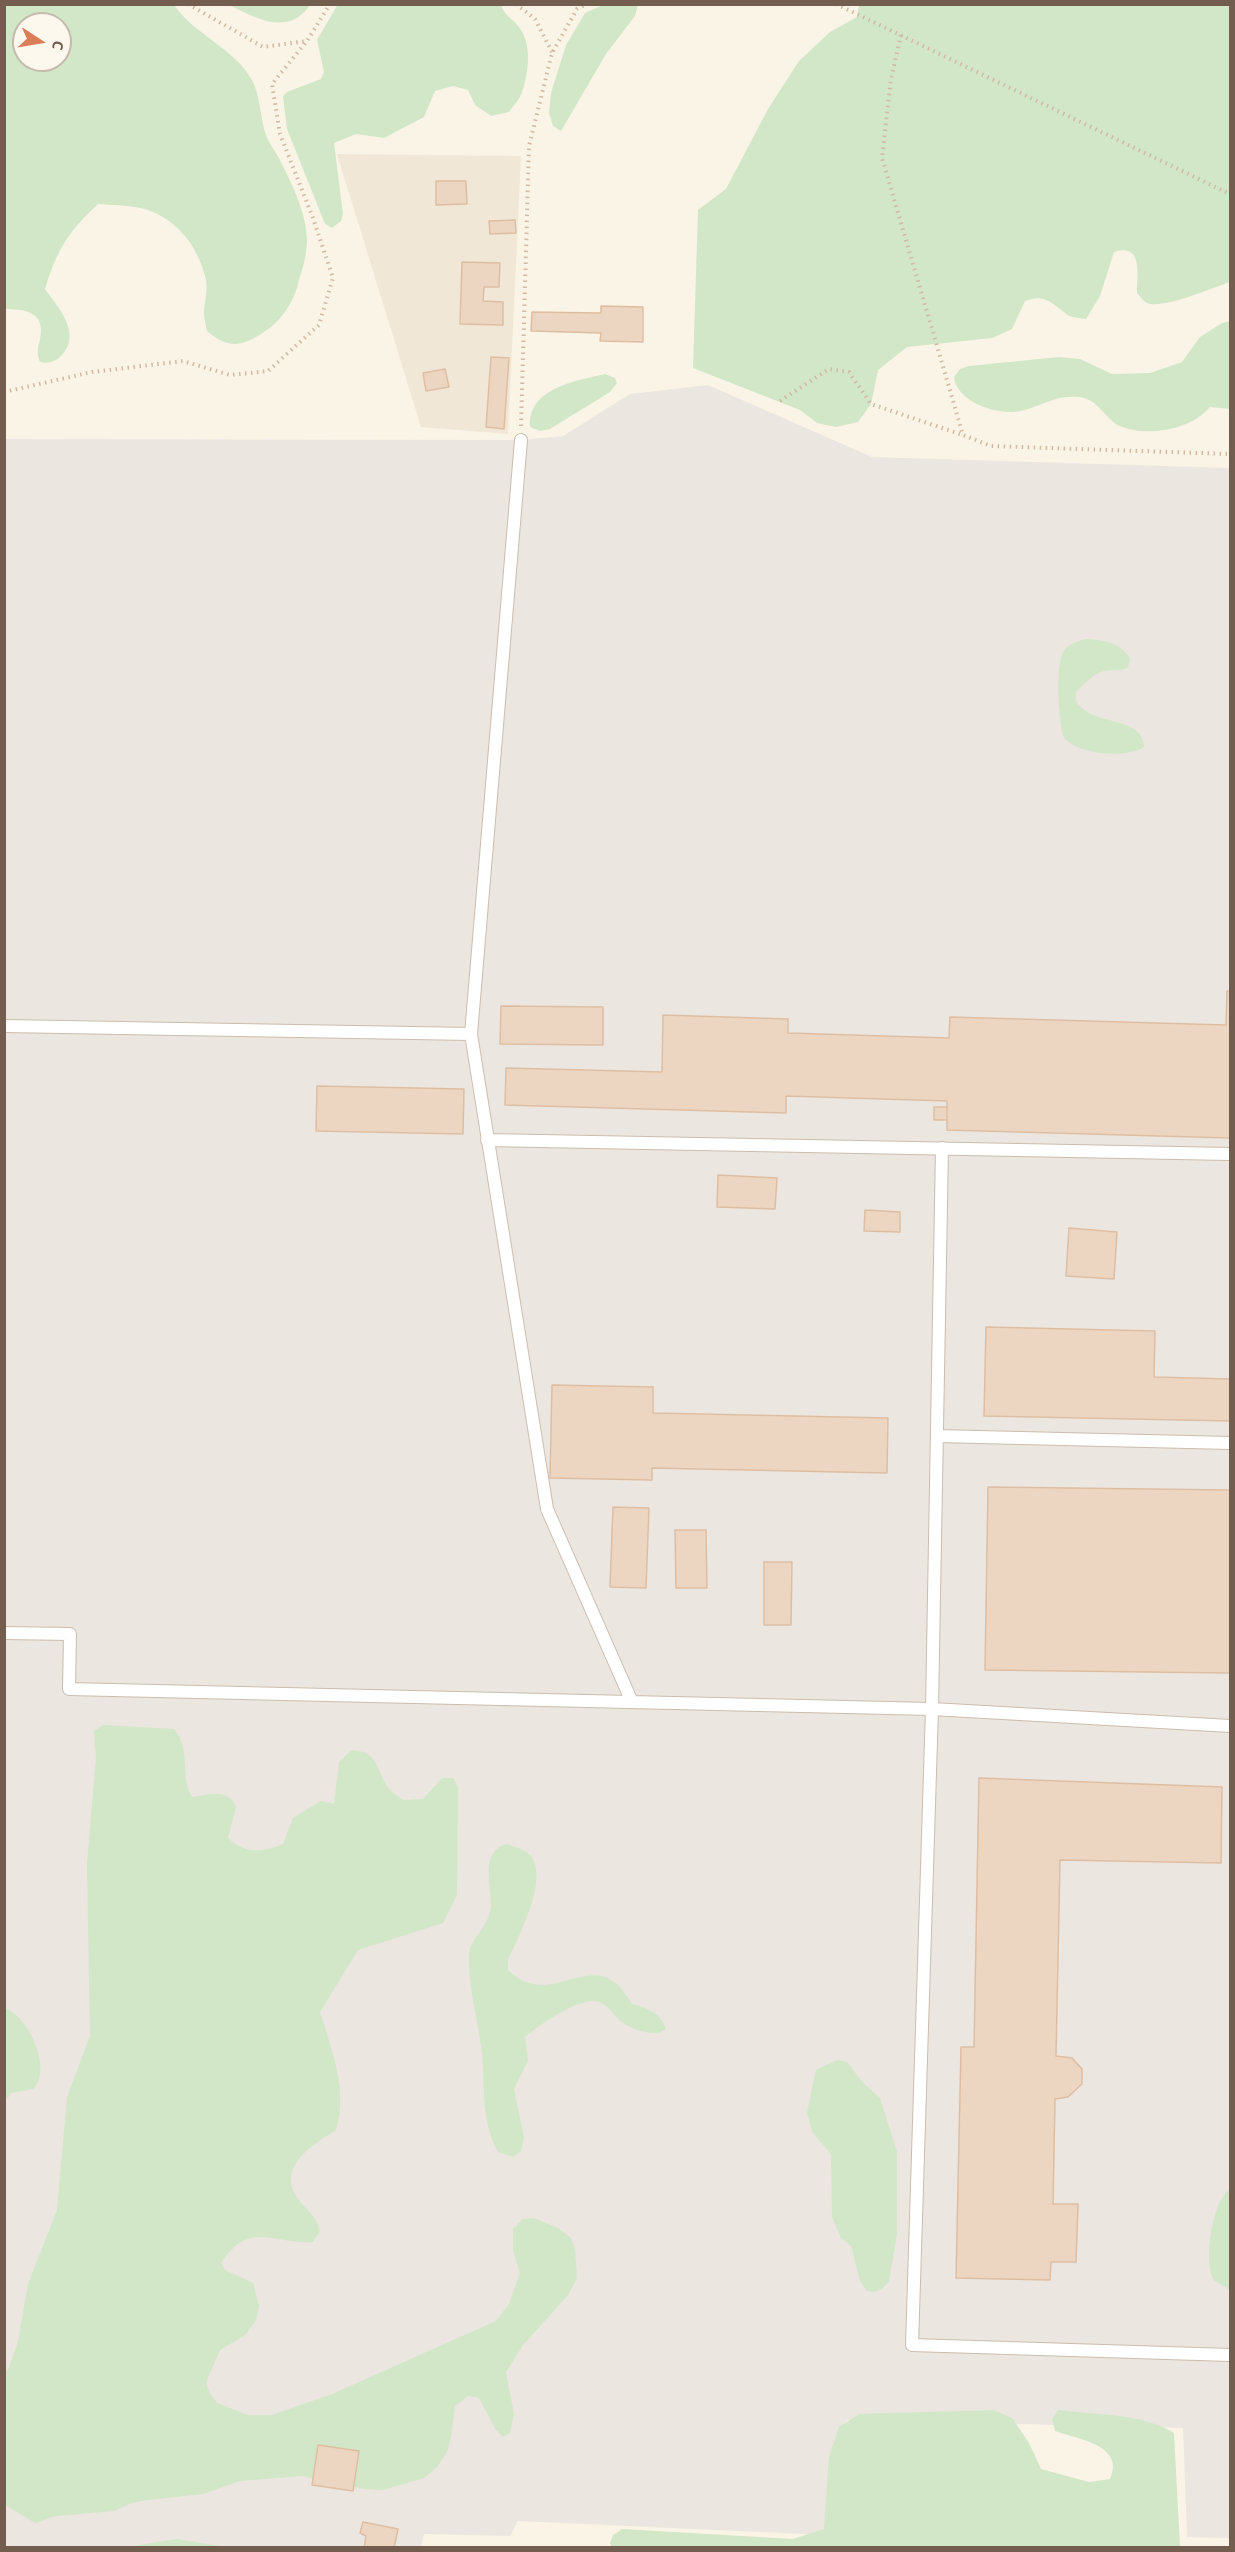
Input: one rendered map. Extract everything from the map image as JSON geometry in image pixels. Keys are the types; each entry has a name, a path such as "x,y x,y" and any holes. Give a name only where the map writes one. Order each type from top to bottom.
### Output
{"lane":[{"path":"521,440 471,1034 547,1509 632,1702"},
{"path":"4,1026 471,1034"},
{"path":"487,1140 1230,1154"},
{"path":"942,1148 932,1709 912,2345 1230,2355"},
{"path":"937,1436 1230,1443"},
{"path":"4,1633 70,1634 69,1689 932,1709 1230,1726"}],"path":[{"path":"188,4 263,47 308,40"},
{"path":"4,393 92,372 183,361 230,375 268,371 319,325 333,278 313,218 280,134 272,84 308,40 330,4"},
{"path":"516,4 535,19 552,53"},
{"path":"521,440 529,146 552,53 577,9 587,4"},
{"path":"836,4 1230,194"},
{"path":"901,35 891,79 882,158 963,435"},
{"path":"780,401 829,369 849,372 871,404 991,446 1230,454"}],"shaded area":[{"path":"337,154 521,156 508,434 421,427"},
{"path":"708,385 872,457 1230,468 1230,2538 1187,2537 1183,2428 847,2420 826,2535 518,2521 510,2536 424,2534 421,2547 5,2548 5,439 521,440 563,436 630,394"}],"green space":[{"path":"5,4 174,5 193,25 235,59 255,87 267,138 294,190 302,210 306,230 307,245 304,260 291,302 271,327 249,341 235,344 222,341 207,331 204,313 207,289 203,267 198,255 183,234 164,217 152,212 130,206 98,204 65,242 54,263 45,289 62,312 69,330 70,339 61,356 51,362 40,362 38,350 40,323 32,314 5,309"},
{"path":"338,4 501,5 504,12 517,24 523,34 528,58 522,92 509,112 491,116 475,105 468,90 453,86 435,91 424,117 384,138 356,134 334,143 343,214 341,221 332,228 325,224 287,129 283,96 287,92 321,79 324,72 317,40"},
{"path":"605,4 638,5 635,16 606,54 561,131 553,126 549,113 551,93 566,45 585,13"},
{"path":"229,5 310,5 301,15 292,20 271,22"},
{"path":"859,5 1230,5 1230,282 1175,301 1147,303 1137,293 1137,269 1134,256 1123,250 1114,252 1100,296 1086,319 1070,316 1044,299 1032,299 1025,301 1012,329 992,338 907,347 878,370 871,404 858,422 836,427 817,423 800,410 693,368 698,210 726,189 768,109 799,61 830,32 857,17"},
{"path":"1230,321 1230,409 1210,407 1195,420 1175,428 1144,431 1124,428 1111,420 1091,401 1079,397 1060,398 1020,411 994,410 968,399 961,393 954,377 960,369 969,366 1059,357 1080,359 1112,374 1150,373 1182,362 1200,337 1222,323"},
{"path":"605,374 615,378 617,383 610,392 550,429 540,431 530,427 531,414 545,395 556,388"},
{"path":"1086,639 1116,645 1130,658 1128,667 1096,674 1076,692 1076,701 1093,715 1135,730 1141,737 1144,747 1136,751 1114,754 1089,751 1069,742 1063,736 1058,691 1059,666 1065,649 1075,642"},
{"path":"103,1725 174,1729 183,1746 186,1780 192,1797 217,1794 233,1801 236,1807 228,1838 247,1849 261,1850 283,1844 293,1818 321,1801 334,1804 339,1762 351,1750 361,1751 373,1759 392,1792 404,1800 423,1799 442,1778 453,1778 458,1787 457,1895 443,1923 358,1950 320,2012 337,2071 339,2115 336,2130 308,2149 294,2166 291,2176 297,2197 313,2216 320,2231 313,2242 252,2238 232,2250 221,2263 225,2270 253,2283 259,2306 256,2320 245,2335 220,2350 206,2382 209,2392 217,2403 248,2415 272,2415 332,2394 496,2321 509,2304 520,2273 513,2251 513,2229 523,2219 534,2218 558,2228 571,2238 575,2249 577,2278 568,2295 523,2345 506,2372 514,2414 510,2433 503,2437 496,2430 479,2398 468,2396 455,2406 447,2452 437,2467 424,2478 383,2490 364,2489 302,2476 240,2481 203,2494 148,2500 131,2503 115,2511 56,2516 35,2523 5,2505 5,2372 8,2370 18,2342 28,2284 57,2210 67,2097 90,2036 87,1863 96,1758 94,1731"},
{"path":"507,1844 525,1851 533,1860 536,1873 532,1904 508,1960 508,1970 522,1980 536,1985 590,1975 602,1976 617,1984 632,2004 648,2009 657,2015 666,2029 662,2032 651,2033 633,2028 619,2020 603,2003 594,2001 567,2009 525,2037 528,2061 514,2089 524,2138 521,2151 513,2157 498,2152 486,2116 482,2054 469,1966 470,1948 490,1912 490,1861 493,1853"},
{"path":"5,2008 22,2021 29,2032 35,2044 41,2069 39,2080 33,2089 11,2093 5,2102"},
{"path":"838,2060 847,2062 863,2083 880,2098 897,2152 897,2235 889,2281 883,2288 874,2292 867,2291 860,2281 851,2246 841,2238 832,2217 831,2154 813,2133 807,2113 816,2070"},
{"path":"1230,2190 1230,2290 1214,2280 1209,2260 1209,2247 1218,2206"},
{"path":"993,2410 1012,2418 1029,2443 1041,2469 1089,2482 1110,2479 1113,2468 1111,2458 1097,2445 1055,2431 1052,2419 1058,2410 1133,2418 1161,2426 1174,2433 1180,2547 612,2548 610,2543 613,2535 622,2529 793,2539 824,2529 829,2457 839,2427 859,2414"},
{"path":"176,2539 227,2547 127,2547"}],"building":[{"path":"436,181 466,181 467,204 436,205"},
{"path":"515,220 516,233 490,234 489,221"},
{"path":"462,262 500,263 499,287 484,287 483,301 503,302 503,325 460,324"},
{"path":"601,306 643,307 643,342 600,341 601,333 531,331 532,312 601,313"},
{"path":"491,357 509,358 504,429 486,427"},
{"path":"445,369 449,387 426,391 423,373"},
{"path":"1227,991 1230,991 1230,1138 947,1130 947,1101 786,1096 786,1113 505,1105 506,1068 662,1072 663,1015 788,1019 788,1033 949,1038 950,1017 1226,1025"},
{"path":"501,1006 603,1007 603,1045 500,1044"},
{"path":"317,1086 464,1089 463,1134 316,1131"},
{"path":"934,1107 947,1107 947,1120 934,1120"},
{"path":"718,1175 777,1178 775,1209 717,1207"},
{"path":"865,1210 900,1212 900,1232 864,1231"},
{"path":"1069,1228 1117,1232 1114,1279 1066,1276"},
{"path":"986,1327 1155,1331 1154,1377 1230,1379 1230,1421 984,1416"},
{"path":"552,1385 653,1387 653,1413 888,1418 887,1473 652,1468 652,1480 550,1478"},
{"path":"988,1487 1230,1490 1230,1673 985,1670"},
{"path":"613,1507 649,1508 646,1588 610,1587"},
{"path":"675,1530 706,1530 707,1588 676,1588"},
{"path":"764,1562 792,1562 791,1625 764,1625"},
{"path":"979,1778 1222,1787 1221,1863 1060,1860 1056,2056 1072,2058 1082,2069 1082,2084 1068,2097 1055,2099 1053,2204 1078,2204 1076,2262 1051,2262 1050,2280 956,2278 961,2047 974,2047"},
{"path":"318,2445 359,2451 353,2491 312,2485"},
{"path":"363,2522 398,2529 394,2548 364,2548 366,2536 360,2533"}]}
